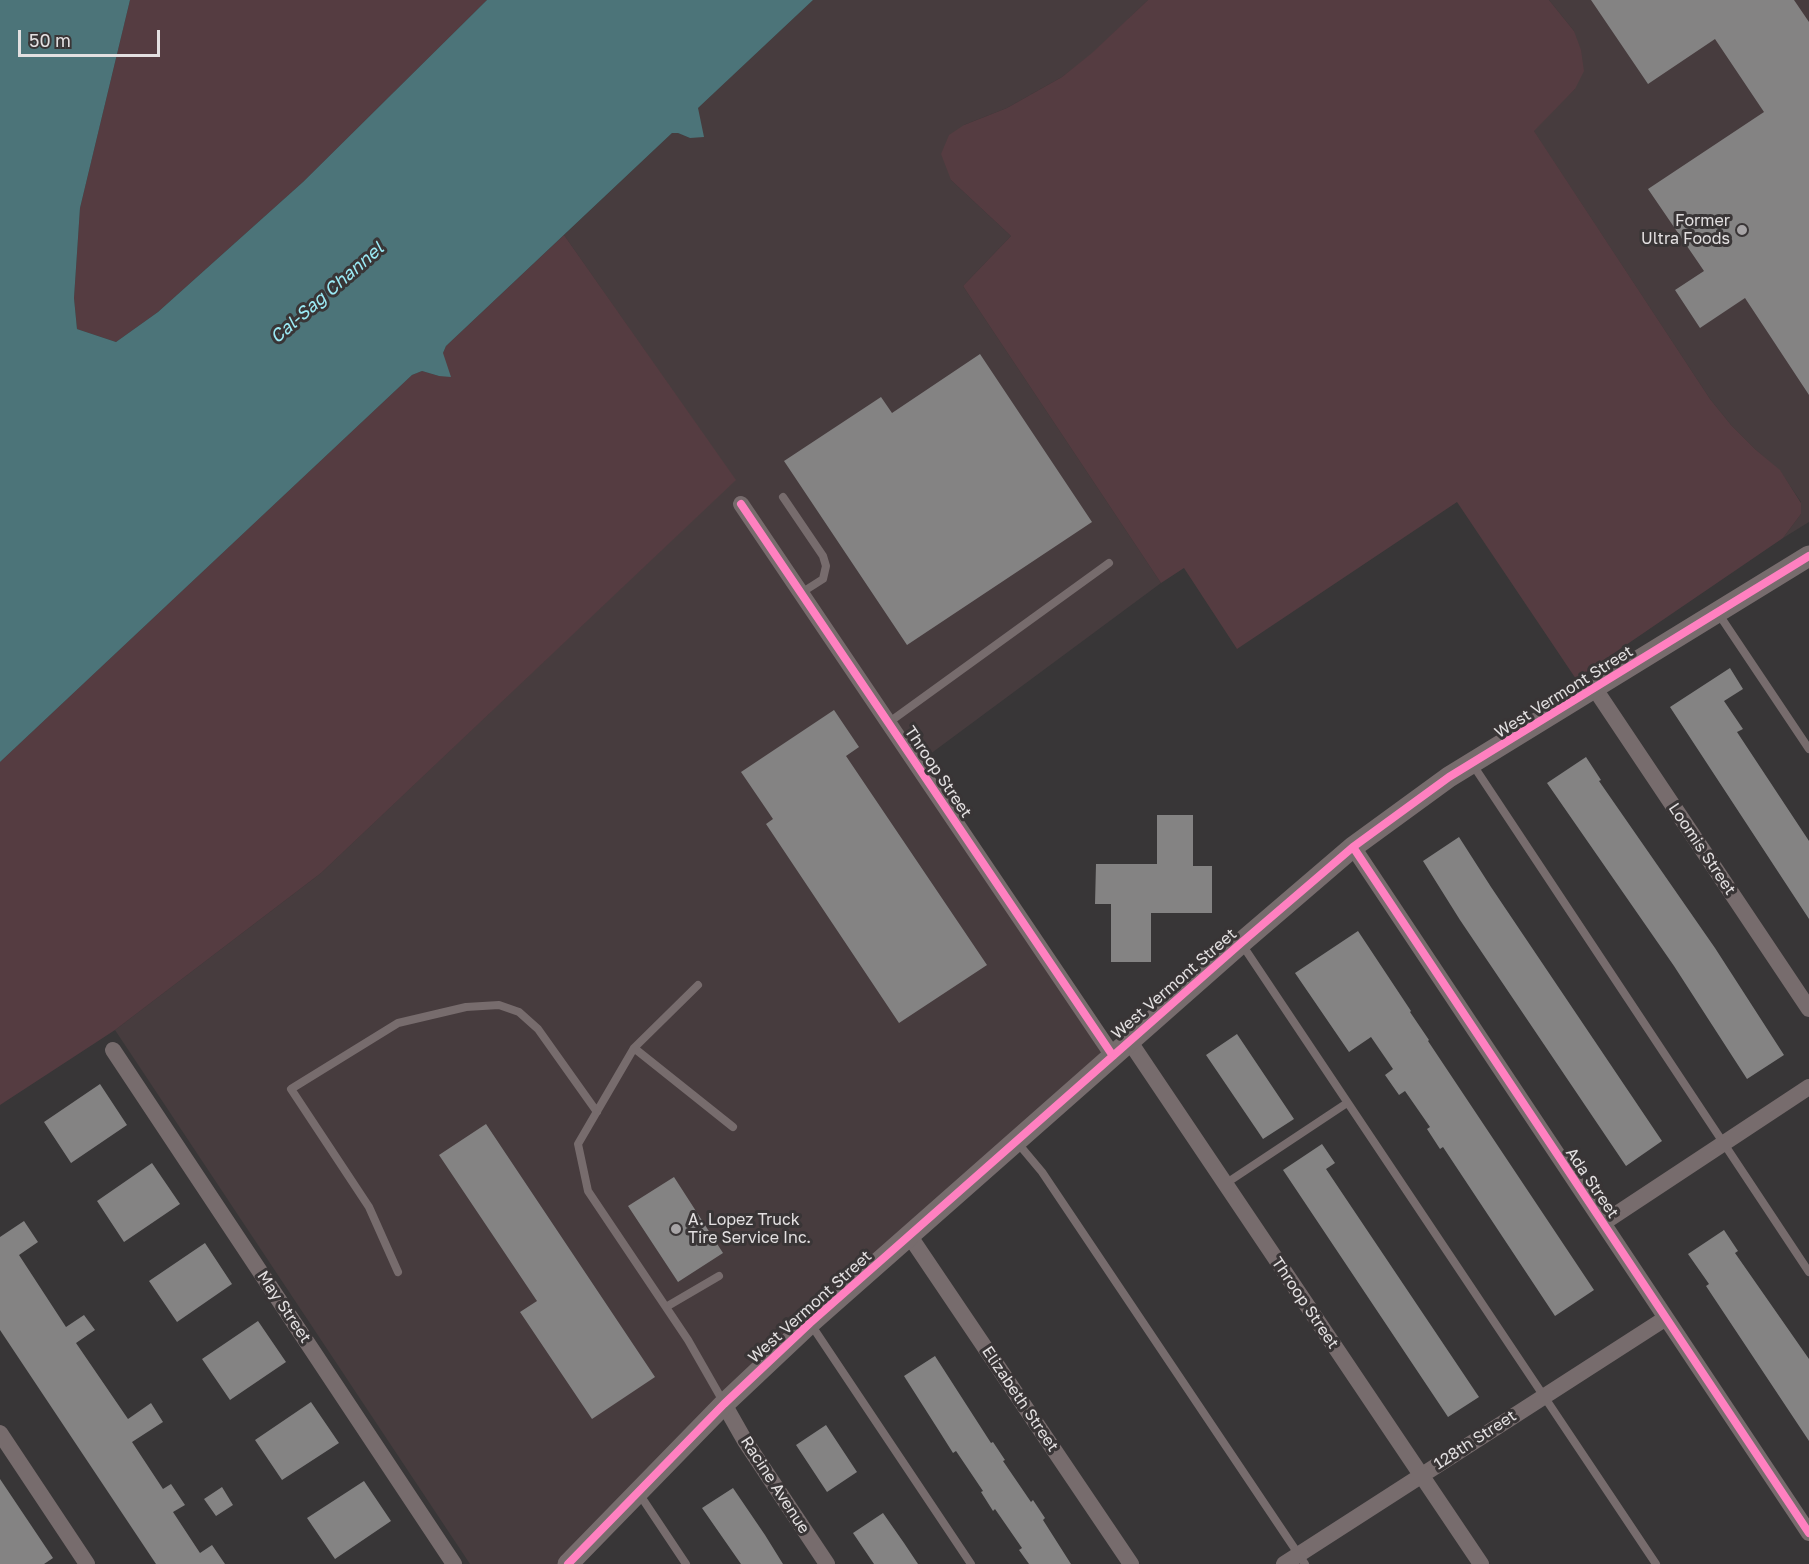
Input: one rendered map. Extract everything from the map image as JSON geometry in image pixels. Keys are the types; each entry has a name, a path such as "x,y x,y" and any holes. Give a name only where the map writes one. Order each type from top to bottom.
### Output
{"street":[{"name":"Throop Street","path":"741,504 1113,1056"},
{"name":"West Vermont Street","path":"568,1564 724,1404 810,1323 1241,943 1353,848 1449,777 1809,556"},
{"name":"Loomis Street","path":"1595,689 1809,1009"},
{"name":"Ada Street","path":"1353,848 1809,1533"},
{"name":"Throop Street","path":"1130,1042 1481,1564"},
{"name":"May Street","path":"113,1050 454,1564"},
{"path":"1603,1223 1809,1087"},
{"name":"Elizabeth Street","path":"909,1234 1131,1564"},
{"name":"128th Street","path":"1296,1561 1421,1475 1666,1318"},
{"name":"Racine Avenue","path":"724,1404 745,1441 827,1564"},
{"path":"0,1433 87,1564"}],"lane":[{"path":"783,497 823,556 826,566 823,579 801,593"},
{"path":"888,723 1109,563"},
{"path":"1718,613 1809,749"},
{"path":"1472,764 1809,1272"},
{"path":"1241,943 1656,1564"},
{"path":"698,985 634,1048 578,1144 588,1191 688,1340 724,1404"},
{"path":"398,1272 369,1207 291,1089 398,1023 466,1007 499,1005 519,1012 538,1029 597,1112"},
{"path":"634,1048 733,1127"},
{"path":"1225,1184 1347,1103"},
{"path":"1016,1141 1042,1172 1296,1561"},
{"path":"666,1307 719,1276"},
{"path":"810,1323 971,1564"},
{"path":"638,1492 686,1564"}],"shaded area":[{"path":"130,0 487,0 303,182 158,312 116,342 77,329 74,298 80,208"},
{"path":"813,0 1148,0 1092,54 1062,77 1007,108 964,125 951,180 1011,236 963,286 1161,583 914,766 1108,1063 816,1320 573,1564 470,1564 115,1030 321,873 735,480 564,235 672,133 690,138 698,108"},
{"path":"1148,0 1549,0 1574,31 1581,50 1584,71 1575,89 1534,131 1710,399 1731,425 1780,470 1801,503 1801,514 1783,538 1576,679 1457,502 1237,649 1184,568 1161,583 963,286 1011,236 951,180 941,154 949,135 964,125 1007,108 1062,77 1092,53"},
{"path":"1549,0 1809,0 1809,522 1783,538 1801,514 1801,502 1780,471 1731,425 1710,399 1533,130 1575,89 1574,31"},
{"path":"564,235 736,480 321,873 115,1030 0,1105 0,762 412,375 422,371 439,376 446,346"}],"water":[{"name":"Cal-Sag Channel","path":"0,0 130,0 80,208 74,298 77,329 116,342 158,312 303,182 487,0 813,0 698,108 704,137 690,138 672,133 446,346 443,353 451,377 422,371 412,375 0,762"}],"building":[{"name":"Former Ultra Foods","path":"1591,0 1794,0 1809,22 1809,395 1745,298 1700,328 1675,290 1704,271 1648,189 1764,112 1715,39 1648,84"},
{"path":"980,354 1092,522 907,645 784,461 881,397 892,413"},
{"path":"1730,668 1743,689 1724,701 1743,729 1737,732 1809,841 1809,919 1670,707"},
{"path":"834,710 859,747 846,756 987,965 899,1023 766,824 773,819 741,772"},
{"path":"1586,757 1601,780 1599,781 1715,948 1784,1055 1747,1079 1674,966 1547,783"},
{"path":"1157,815 1193,815 1193,866 1212,866 1212,913 1151,913 1151,962 1111,962 1111,904 1095,904 1096,864 1157,864"},
{"path":"1459,837 1662,1141 1626,1166 1460,920 1423,861"},
{"path":"1358,931 1428,1041 1594,1290 1555,1316 1443,1147 1440,1149 1427,1129 1430,1127 1405,1091 1399,1095 1385,1075 1393,1069 1371,1037 1349,1052 1295,973"},
{"path":"1237,1034 1294,1119 1263,1139 1206,1055"},
{"path":"100,1084 127,1125 71,1163 44,1122"},
{"path":"486,1124 655,1377 592,1419 520,1312 537,1301 439,1155"},
{"path":"1322,1144 1335,1163 1326,1169 1479,1397 1448,1417 1283,1170"},
{"path":"152,1163 180,1204 124,1242 97,1201"},
{"name":"A. Lopez Truck Tire Service Inc.","path":"674,1177 723,1253 678,1282 628,1206"},
{"path":"24,1221 38,1242 19,1255 66,1327 84,1315 95,1330 76,1343 128,1419 151,1403 163,1422 132,1442 163,1489 171,1484 185,1505 173,1512 200,1553 212,1545 225,1564 156,1564 0,1330 0,1237"},
{"path":"1724,1230 1738,1251 1735,1253 1809,1359 1809,1441 1706,1286 1709,1284 1688,1254"},
{"path":"205,1243 232,1284 177,1322 149,1281"},
{"path":"258,1321 286,1362 230,1400 202,1359"},
{"path":"935,1356 991,1443 993,1442 1005,1460 1003,1461 1045,1518 1043,1520 1071,1564 1029,1564 1019,1550 1022,1548 995,1509 993,1511 981,1492 983,1491 956,1451 953,1453 904,1376"},
{"path":"311,1402 339,1443 282,1480 255,1440"},
{"path":"826,1425 857,1472 827,1492 796,1445"},
{"path":"0,1479 53,1558 44,1564 0,1564"},
{"path":"364,1481 391,1521 335,1559 307,1518"},
{"path":"222,1487 233,1505 216,1516 204,1499"},
{"path":"733,1488 783,1564 741,1564 702,1508"},
{"path":"883,1513 918,1564 874,1564 853,1533"}],"cycle path":[{"path":"741,504 1113,1056"},
{"path":"568,1564 724,1404 810,1323 1353,847 1449,777 1809,556"},
{"path":"1353,847 1809,1533"}],"place":[{"name":"Former Ultra Foods","path":"1742,230"},
{"name":"A. Lopez Truck Tire Service Inc.","path":"676,1229"}]}
